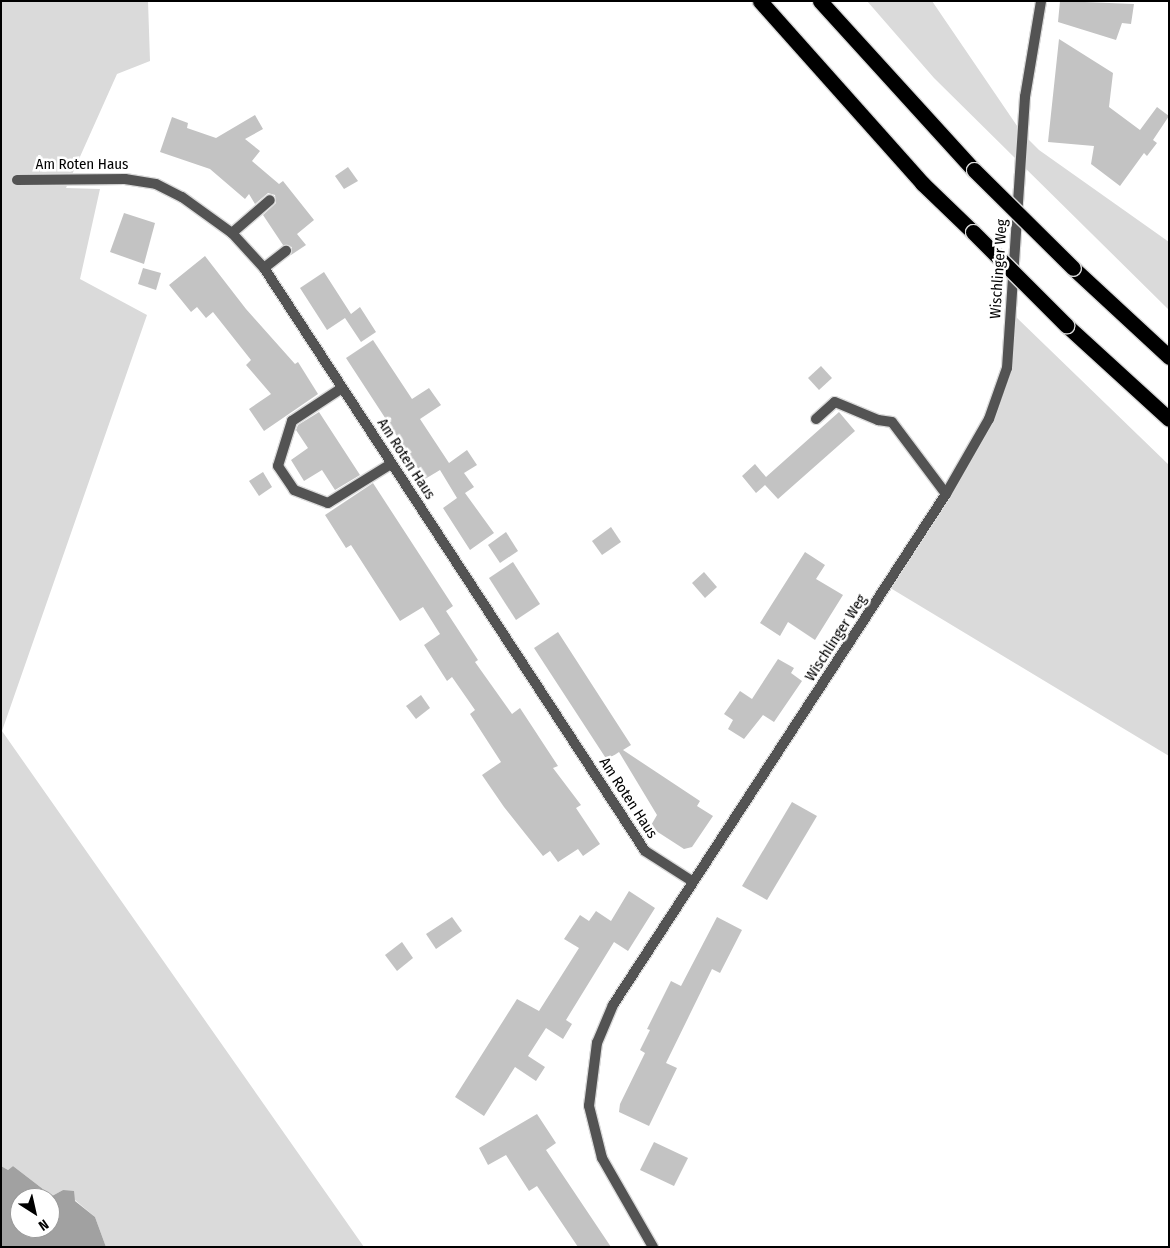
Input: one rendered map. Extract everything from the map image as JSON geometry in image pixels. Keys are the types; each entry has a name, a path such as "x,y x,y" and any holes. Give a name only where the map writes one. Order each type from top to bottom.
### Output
{"highway":[{"path":"760,1 922,183 1066,325 1169,418"},
{"path":"820,1 974,170 1073,268 1169,357"}],"street":[{"name":"Wischlinger Weg","path":"653,1247 602,1158 589,1106 597,1043 614,1005 692,881 778,757 946,494 989,419 1007,368 1025,97 1041,1"},
{"name":"Am Roten Haus","path":"17,180 124,179 156,184 182,197 232,233 264,268 645,851 692,881"},
{"path":"232,233 270,200"},
{"path":"264,268 286,252"},
{"path":"342,388 292,422 278,466 294,490 328,503 391,464"},
{"path":"816,419 835,402 878,420 892,422 946,494"}],"shaded area":[{"path":"1,1 148,1 150,61 117,74 66,188 100,189 80,279 147,315 2,731 364,1247 106,1247 95,1217 63,1190 60,1192 60,1188 42,1188 13,1166 8,1170 1,1166"},
{"path":"867,1 932,1 1022,133 1039,150 1169,242 1169,310 934,78"},
{"path":"1016,317 1169,465 1169,756 887,586 962,467 1007,368"},
{"path":"1,1166 8,1170 13,1166 42,1188 10,1188 10,1238 60,1238 60,1192 74,1191 75,1201 95,1217 106,1247 1,1247"}],"building":[{"path":"1060,1 1134,4 1131,24 1122,23 1116,40 1058,22"},
{"path":"1059,39 1113,73 1109,107 1140,130 1157,107 1169,116 1153,140 1157,143 1147,156 1144,153 1120,186 1091,164 1094,146 1048,142"},
{"path":"255,115 263,129 245,139 260,151 252,161 279,184 283,181 314,220 297,234 306,245 291,255 292,247 283,245 263,215 276,203 275,195 268,193 255,204 249,194 245,199 210,169 160,152 172,117 188,123 187,128 216,138"},
{"path":"348,167 358,181 344,189 335,176"},
{"path":"124,213 155,223 144,264 110,252"},
{"path":"205,256 246,309 295,364 298,362 318,394 264,431 249,409 271,394 246,365 251,360 213,312 206,318 197,307 191,312 169,285"},
{"path":"143,268 161,273 156,290 138,284"},
{"path":"324,272 351,314 360,307 376,332 361,342 345,318 327,330 300,288"},
{"path":"373,340 412,399 429,388 441,405 420,419 449,463 467,450 477,465 464,473 474,487 465,493 494,533 470,550 443,508 457,498 440,470 425,479 346,358"},
{"path":"821,366 832,378 819,390 808,378"},
{"path":"319,412 360,475 335,490 322,470 304,481 291,460 308,448 296,430 298,425"},
{"path":"839,412 855,431 778,499 765,485 756,493 742,476 755,464 766,477"},
{"path":"263,472 272,487 259,496 249,481"},
{"path":"373,483 453,606 446,611 478,660 475,662 512,714 520,708 558,766 553,768 581,805 576,808 600,844 583,856 578,849 558,862 550,851 543,856 504,807 482,775 501,762 470,714 475,710 452,677 447,681 424,645 440,634 423,607 400,621 351,545 346,548 325,515"},
{"path":"611,527 621,542 602,555 592,541"},
{"path":"506,532 518,551 500,563 488,545"},
{"path":"805,552 825,565 816,579 843,595 815,640 788,622 780,636 760,623"},
{"path":"513,562 540,604 516,620 489,578"},
{"path":"704,572 717,587 705,598 692,583"},
{"path":"558,632 631,745 623,750 700,801 697,806 713,816 692,847 684,849 650,827 657,815 619,752 607,760 534,648"},
{"path":"778,659 794,668 791,673 802,681 774,722 763,715 744,739 728,729 733,720 724,714 740,691 752,699"},
{"path":"421,695 430,708 416,719 406,706"},
{"path":"792,802 817,816 767,900 742,886"},
{"path":"629,891 655,908 628,951 614,942 566,1020 572,1024 563,1039 546,1028 528,1056 545,1067 536,1081 515,1067 484,1116 455,1097 517,999 539,1011 579,948 564,939 580,915 589,921 596,911 611,921"},
{"path":"452,917 462,931 436,949 426,934"},
{"path":"717,917 742,930 720,973 712,969 666,1063 677,1068 649,1126 619,1112 620,1104 645,1053 640,1050 650,1030 647,1029 671,981 681,986"},
{"path":"402,942 413,958 397,971 385,955"},
{"path":"537,1114 556,1143 546,1150 611,1247 578,1247 537,1186 529,1191 506,1155 488,1165 479,1148"},
{"path":"654,1142 688,1158 674,1186 640,1170"}]}
